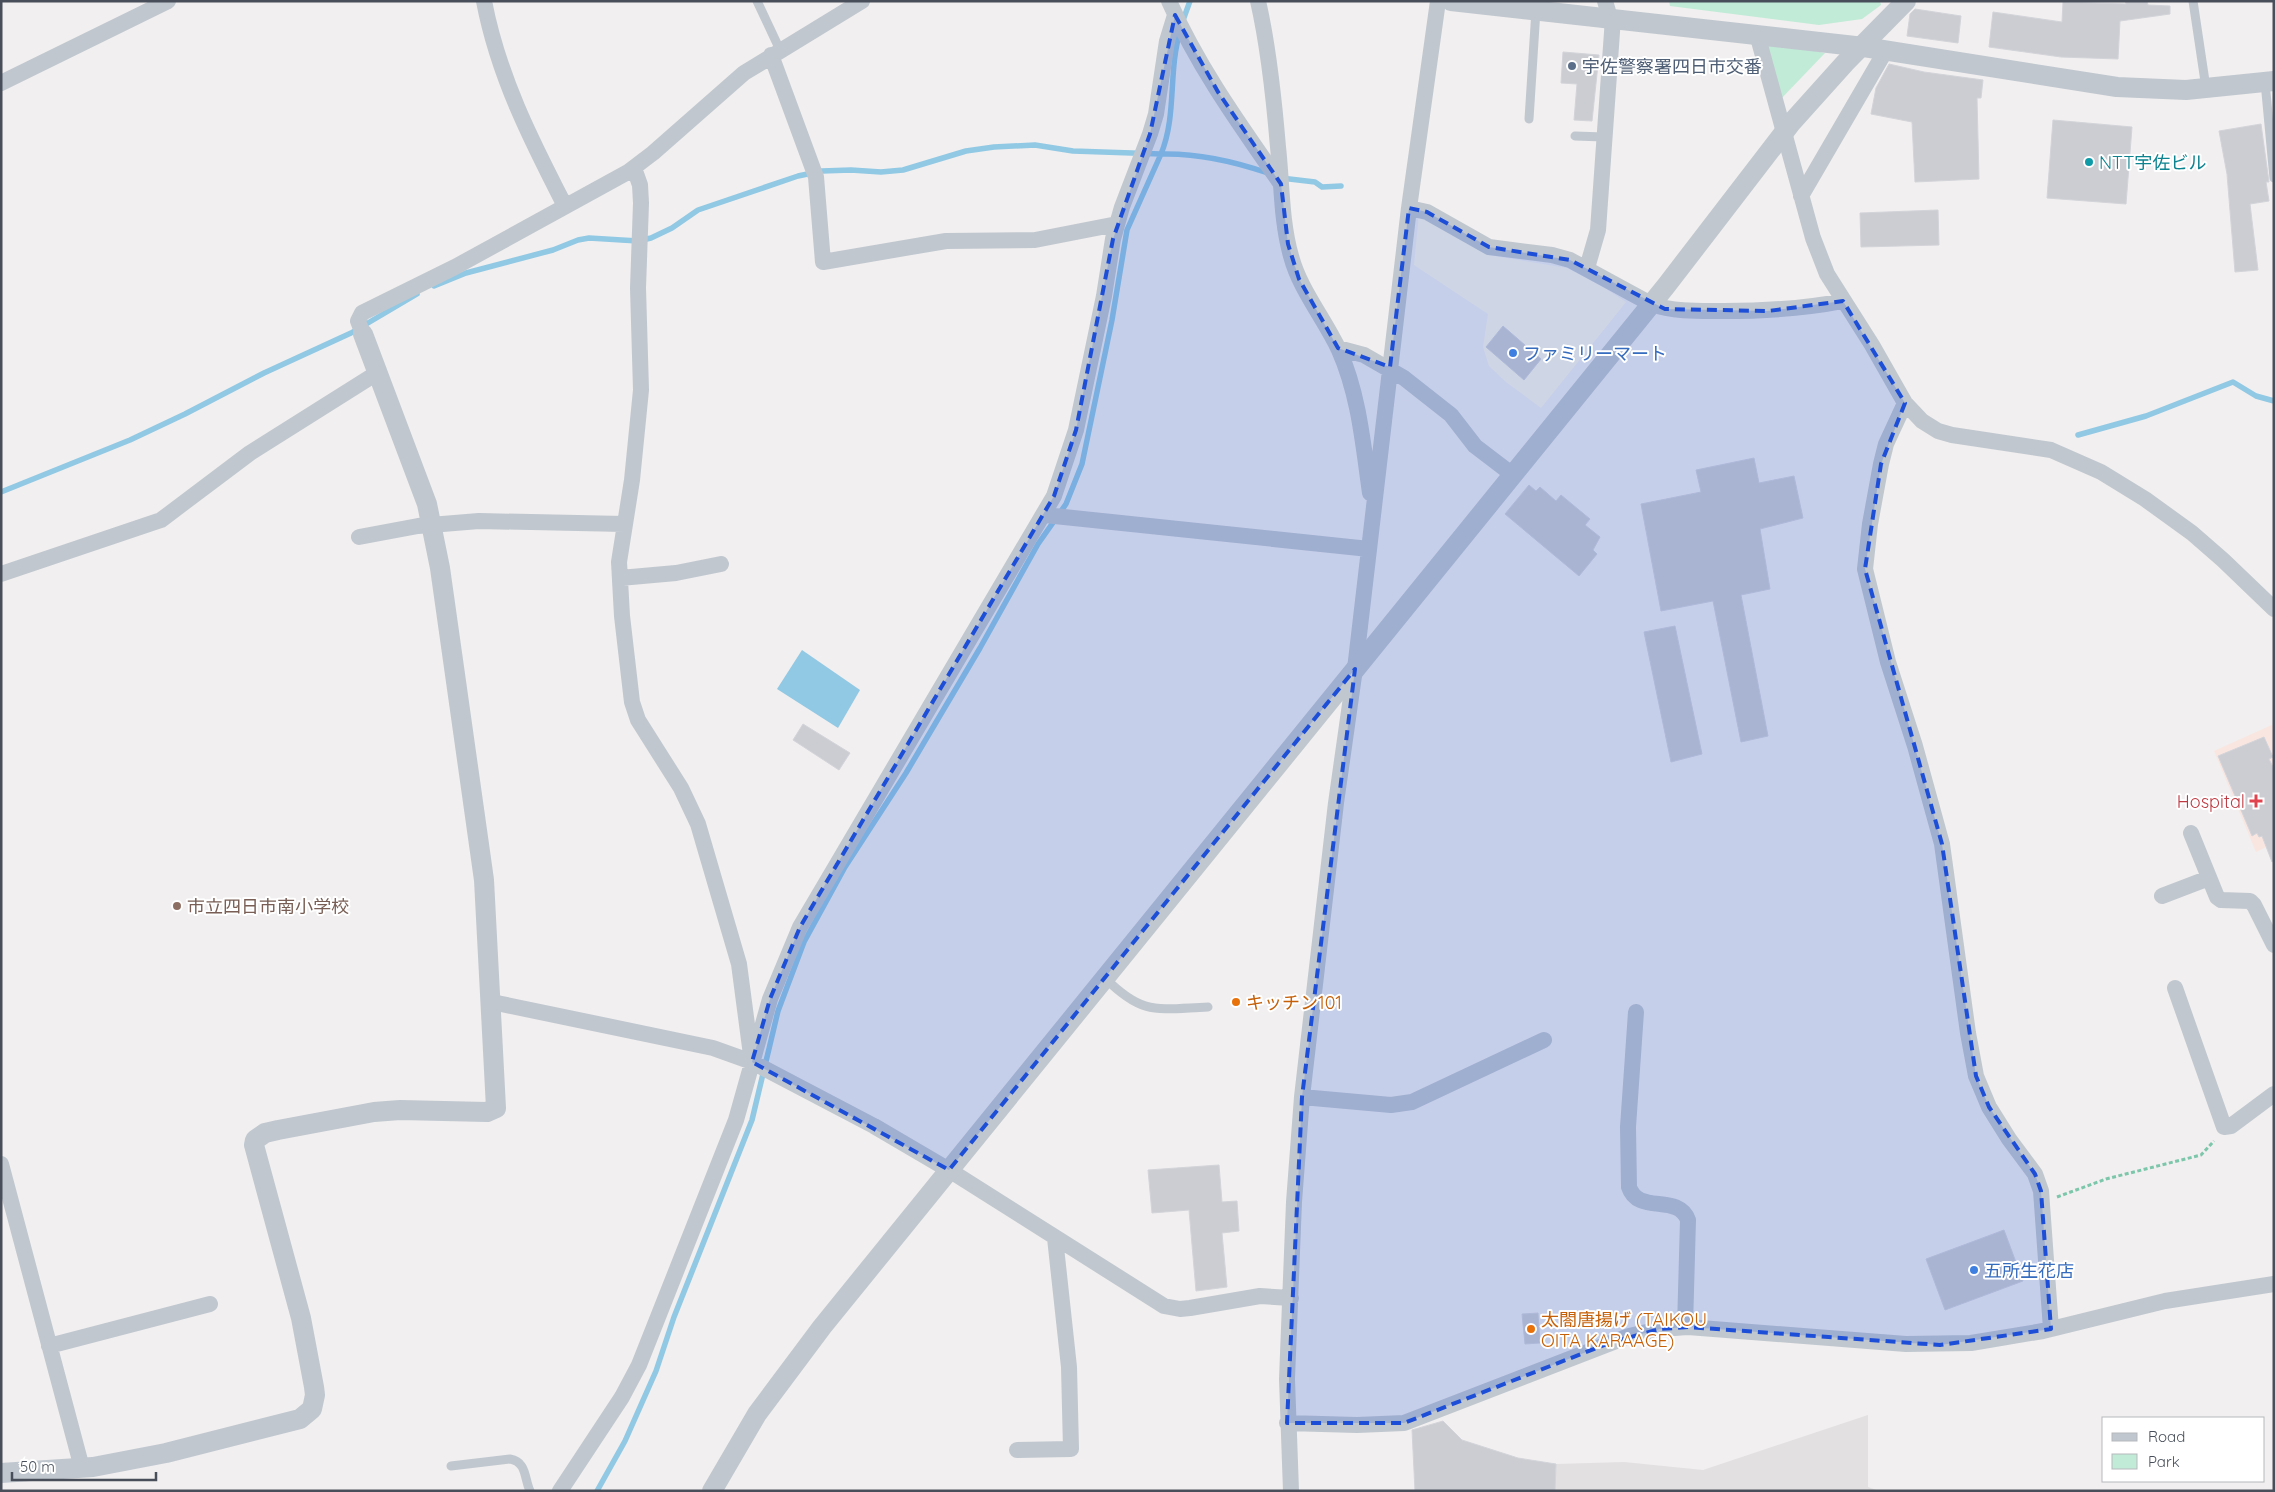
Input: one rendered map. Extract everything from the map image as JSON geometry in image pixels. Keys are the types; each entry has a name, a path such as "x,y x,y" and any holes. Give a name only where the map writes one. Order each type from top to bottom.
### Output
{"street":[{"path":"1,83 168,1"},
{"path":"484,1 493,41 509,89 524,124 565,206"},
{"path":"1,1473 82,1468 166,1453 300,1419 307,1415 314,1402 314,1387 301,1318 254,1145 255,1140 265,1133 374,1112 400,1110 492,1111 497,1105 484,880 432,524 421,486 358,321 362,313 455,267 634,168 732,83 775,53 862,1"},
{"path":"1258,1 1272,86 1288,244 1294,268 1338,348 1358,407 1373,518"},
{"path":"1290,1491 1287,1423 1291,1298 1302,1097 1409,208 1437,1"},
{"path":"1451,1 1536,10 1609,13 1886,50 2117,87 2166,90 2269,82"},
{"path":"712,1491 745,1431 785,1374 1651,304 1784,132 1860,47 1906,1"},
{"path":"1172,8 1218,92 1281,184"},
{"path":"560,1491 622,1397 639,1365 733,1128 770,999 800,927 912,740 1005,578 1045,515 1054,496 1072,444 1104,296 1117,224 1152,127 1172,8"},
{"path":"1587,268 1597,238 1604,138 1609,13"},
{"path":"1757,34 1818,256 1905,403 1922,421 1938,431 1952,435 2051,450 2101,472 2145,499 2192,533 2274,609"},
{"path":"1801,196 1886,50"},
{"path":"775,53 816,177 823,262 946,242 1035,240 1117,224"},
{"path":"634,168 638,177 641,203 638,288 641,390 632,480 620,551 622,616 635,711 643,729 687,799 698,824 738,964 752,1063"},
{"path":"1409,208 1427,212 1488,247 1561,257 1587,268 1651,304 1665,309 1768,311 1815,307 1843,301"},
{"path":"1338,348 1364,355 1390,369 1451,415 1475,446 1513,475"},
{"path":"1,574 161,520 250,453 377,373"},
{"path":"1905,403 1886,444 1881,464 1870,524 1865,569 1888,662 1915,746 1942,844 1968,1033 1976,1076 1998,1122 2035,1174 2043,1200 2051,1329"},
{"path":"1045,515 1369,549"},
{"path":"359,537 432,524 523,521 624,524"},
{"path":"620,578 676,573 721,564"},
{"path":"2191,833 2217,897 2221,900 2250,901 2254,905 2274,945"},
{"path":"2162,896 2209,878"},
{"path":"2176,988 2224,1127 2231,1126 2274,1094"},
{"path":"492,1002 713,1048 752,1063 842,1108 949,1170 1164,1306 1180,1309 1260,1296 1291,1298"},
{"path":"1636,1012 1628,1127 1629,1187 1631,1192 1642,1202 1676,1206 1686,1215 1688,1220 1685,1327"},
{"path":"1302,1097 1392,1105 1412,1102 1544,1040"},
{"path":"1,1164 5,1193 82,1468"},
{"path":"1017,1450 1070,1449 1069,1367 1055,1238"},
{"path":"1287,1423 1357,1426 1404,1423 1629,1336 1660,1329 1685,1327 1940,1345 1989,1341 2051,1329 2166,1301 2274,1284"},
{"path":"49,1346 210,1304"}],"lane":[{"path":"757,1 775,53"},
{"path":"2193,1 2206,88"},
{"path":"1529,120 1536,10"},
{"path":"2269,82 2274,178"},
{"path":"1575,136 1604,138"},
{"path":"1105,978 1128,999 1142,1006 1155,1009 1208,1007"},
{"path":"451,1466 510,1459 516,1460 522,1465 530,1491"}],"path":[{"path":"2043,1200 2106,1179 2201,1155 2224,1127"}],"highlighted area":[{"path":"1175,15 1218,92 1281,184 1288,244 1299,279 1338,348 1390,367 1409,208 1427,212 1489,247 1570,260 1665,309 1768,311 1843,301 1905,403 1881,464 1865,569 1942,844 1976,1076 1989,1107 2035,1174 2041,1191 2051,1329 1940,1345 1688,1327 1660,1329 1612,1342 1404,1423 1287,1423 1302,1097 1355,669 949,1170 752,1062 770,999 800,927 1054,496 1076,430 1113,239 1150,134"}],"shaded area":[{"path":"1419,214 1488,255 1567,268 1603,287 1626,302 1541,408 1506,382 1489,366 1483,347 1488,314 1414,265"},
{"name":"Hospital","path":"2274,724 2274,843 2256,852 2214,751"},
{"path":"1868,1415 1868,1487 1879,1491 1555,1491 1556,1464 1624,1462 1703,1470"}],"green space":[{"path":"1669,1 1880,1 1881,5 1862,19 1819,25 1670,6"},
{"path":"1763,41 1825,53 1778,102"}],"water":[{"path":"802,650 860,690 838,728 777,689"}],"building":[{"path":"2125,1 2147,1 2148,5 2170,6 2170,14 2120,21 2118,59 2061,57 1989,47 1993,12 2062,22 2063,2 2126,4"},
{"path":"1915,9 1961,16 1958,43 1907,36 1910,14"},
{"path":"1563,52 1599,55 1592,121 1574,120 1577,84 1561,83"},
{"path":"1889,64 1924,72 1983,80 1981,98 1977,98 1979,179 1915,182 1912,122 1871,114 1876,88"},
{"name":"NTT宇佐ビル","path":"2053,120 2132,127 2126,204 2047,198"},
{"path":"2261,124 2269,182 2266,182 2269,201 2250,204 2258,270 2235,272 2227,174 2219,131"},
{"path":"1938,210 1939,245 1861,247 1860,213"},
{"name":"ファミリーマート","path":"1503,326 1541,359 1524,380 1486,347"},
{"path":"1754,458 1759,483 1794,476 1803,518 1760,529 1770,589 1741,595 1768,736 1741,742 1713,601 1661,611 1641,504 1701,492 1696,470"},
{"path":"1529,485 1536,491 1540,487 1556,501 1561,495 1590,519 1585,525 1600,537 1593,550 1597,554 1579,576 1505,514"},
{"path":"1675,626 1702,754 1671,762 1644,632"},
{"path":"803,724 850,753 839,770 793,740"},
{"name":"Hospital","path":"2264,737 2273,757 2269,759 2274,769 2274,861 2272,862 2262,836 2259,837 2257,833 2252,836 2218,756"},
{"path":"1219,1165 1222,1202 1237,1201 1239,1231 1222,1233 1227,1287 1196,1291 1189,1210 1152,1213 1148,1170"},
{"name":"五所生花店","path":"2004,1230 2023,1281 1945,1310 1926,1259"},
{"name":"太閤唐揚げ (TAIKOU OITA KARAAGE)","path":"1538,1313 1540,1343 1525,1344 1522,1314"},
{"path":"1443,1421 1462,1440 1518,1458 1556,1464 1555,1491 1415,1491 1412,1430"}],"waterway":[{"path":"1182,23 1190,1"},
{"path":"434,286 466,273 553,250 578,240 589,238 638,241 651,238 672,228 698,210 798,176 822,171 881,172 903,170 966,151 994,147 1035,145 1073,151 1161,154 1169,124 1174,62 1180,32"},
{"path":"597,1491 625,1441 656,1371 674,1317 752,1120 778,1011 804,942 845,867 906,773 980,648 1038,544 1066,504 1082,464 1112,320 1127,230 1161,154 1215,159 1268,173"},
{"path":"1281,178 1315,182 1322,187 1341,186"},
{"path":"1,492 130,440 185,414 264,373 351,333 417,294"},
{"path":"2078,435 2146,416 2233,382 2256,396 2274,401"}],"place":[{"name":"宇佐警察署四日市交番","path":"1572,66"},
{"name":"NTT宇佐ビル","path":"2089,162"},
{"name":"ファミリーマート","path":"1513,353"},
{"name":"Hospital","path":"2256,801"},
{"name":"市立四日市南小学校","path":"177,906"},
{"name":"キッチン101","path":"1236,1002"},
{"name":"五所生花店","path":"1974,1270"},
{"name":"太閤唐揚げ (TAIKOU OITA KARAAGE)","path":"1531,1329"}]}
